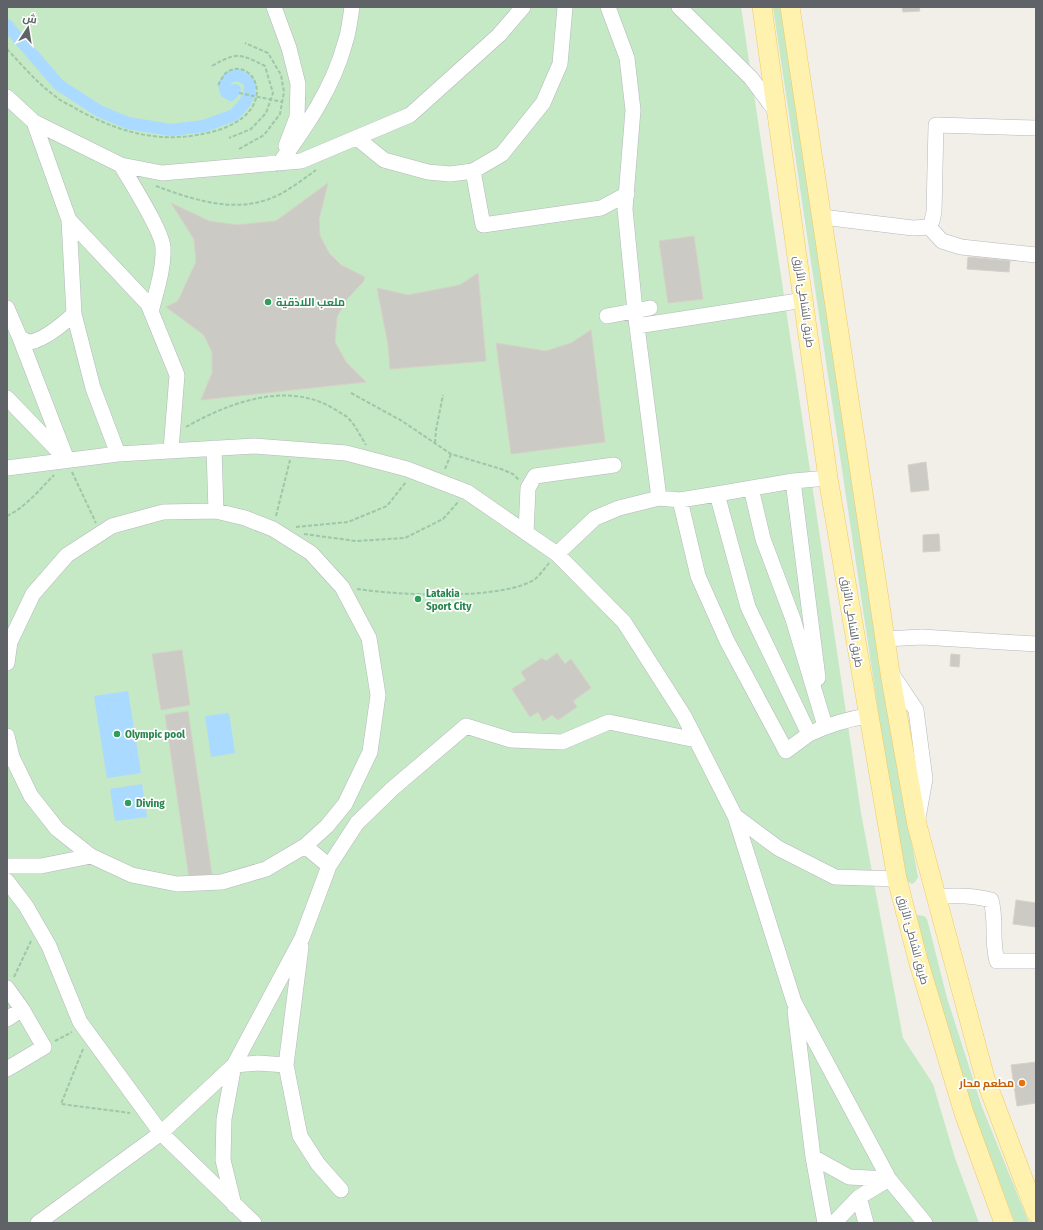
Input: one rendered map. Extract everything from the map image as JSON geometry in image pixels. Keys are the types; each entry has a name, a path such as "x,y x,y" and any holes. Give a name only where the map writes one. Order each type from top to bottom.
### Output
{"main road":[{"name":"طريق الشاطئ الأزرق","path":"762,7 828,478 897,879 918,960 964,1113 1004,1223"},
{"path":"790,7 885,639 917,825 985,1078 1035,1208"}],"street":[{"path":"274,7 289,48 298,84 297,117 279,164"},
{"path":"279,164 305,129 328,90 345,44 352,7"},
{"path":"7,98 34,122 121,165 162,173 301,161 410,115 499,35 523,7"},
{"path":"357,138 384,160 428,172 450,174 473,171 502,154 543,103 560,64 565,7"},
{"path":"608,7 627,58 633,110 625,209 642,310 637,326 659,498"},
{"path":"679,7 751,78 778,114"},
{"path":"34,122 69,220 74,314 93,388 118,454"},
{"path":"929,227 934,212 936,125 1036,128"},
{"path":"121,165 140,197 164,247 161,270 151,312"},
{"path":"473,171 482,225 601,208 626,194"},
{"path":"822,217 914,228 929,227 942,240 961,246 1036,255"},
{"path":"69,220 148,304 177,375 171,450"},
{"path":"637,326 804,300"},
{"path":"7,308 67,460"},
{"path":"608,316 642,310"},
{"path":"20,338 28,342 42,337 62,325 74,314"},
{"path":"7,398 67,460"},
{"path":"7,468 118,454 254,446 346,453 415,472 467,492 557,554 624,622 684,716 735,816 794,1002 813,1157 825,1223"},
{"path":"214,448 216,511"},
{"path":"526,533 528,488 535,476 614,466"},
{"path":"557,554 596,518 619,508 659,498 680,500 793,481 828,478"},
{"path":"793,481 825,726"},
{"path":"752,488 763,539 793,619 825,726"},
{"path":"717,494 748,607 809,734"},
{"path":"680,500 698,576 727,641 786,751 809,734 825,726 847,719 868,716"},
{"path":"7,663 10,642 33,594 68,555 112,526 163,512 216,511 245,518 274,529 311,554 342,587 369,638 378,695 370,752 345,804 326,826 305,846 266,869 222,882 177,884 132,875 91,856 57,829 31,796 12,757 7,736"},
{"path":"885,639 922,637 1036,644"},
{"path":"234,1206 223,1160 224,1119 234,1065 302,938 329,866 363,817 392,789 466,726 510,740 562,742 609,722 696,740"},
{"path":"345,804 363,817"},
{"path":"735,816 778,848 836,877 897,879"},
{"path":"305,846 329,866"},
{"path":"7,866 41,866 91,856"},
{"path":"7,881 26,906 49,946 80,1022 161,1134 234,1206 254,1223"},
{"path":"936,897 956,895 978,896 991,900 994,912 993,947 998,961 1036,961"},
{"path":"302,938 286,1065 300,1136 318,1164 341,1190"},
{"path":"7,1069 44,1047 22,1009 10,984"},
{"path":"794,1002 889,1179 925,1223"},
{"path":"7,1019 22,1009"},
{"path":"38,1223 161,1134 234,1065 258,1063 286,1065"},
{"path":"813,1157 849,1177 889,1179"},
{"path":"834,1223 859,1197 889,1179"},
{"path":"859,1197 866,1223"}],"path":[{"path":"239,149 264,135 280,114 284,92 281,75 268,53 245,43"},
{"path":"7,49 55,97 104,124 140,135 180,137 214,131 235,124 247,115 254,107 256,81 249,74 240,70 233,70 225,73 218,85"},
{"path":"212,66 229,56 244,56 265,66 273,94 266,113 251,129 229,138"},
{"path":"240,93 297,105"},
{"path":"152,184 209,203 244,204 269,199 300,182 319,167"},
{"path":"351,393 402,420 451,454 513,474 528,488"},
{"path":"172,434 210,414 242,402 276,396 298,396 325,403 349,418 376,461"},
{"path":"435,443 443,396"},
{"path":"292,449 274,529 348,522 386,506 415,472"},
{"path":"440,482 451,454"},
{"path":"7,516 34,496 67,460 101,533"},
{"path":"304,533 356,541 404,538 443,519 467,492"},
{"path":"342,587 388,593 438,594 509,589 535,579 557,554"},
{"path":"10,984 32,941 41,932"},
{"path":"89,1034 61,1104 148,1115"}],"green space":[{"name":"Latakia Sport City","path":"7,7 741,7 861,813 903,1038 933,1084 955,1158 979,1223 7,1223"},
{"path":"773,7 784,7 900,779 918,877 912,884 906,880 889,784"},
{"path":"918,915 924,916 927,919 947,998 982,1107 1029,1223 1015,1223 970,1105 915,918"}],"water":[{"name":"Olympic pool","path":"128,691 141,773 107,778 94,696"},
{"path":"229,713 235,753 211,757 205,716"},
{"name":"Diving","path":"142,784 147,817 115,821 110,789"}],"building":[{"path":"902,7 919,7 920,11 903,12"},
{"path":"328,183 319,219 320,236 329,253 341,265 365,277 363,282 347,299 337,317 335,342 346,362 366,382 201,400 212,373 212,352 204,335 166,307 178,301 196,262 194,239 171,203 209,221 237,225 276,221"},
{"path":"694,236 703,299 668,303 659,241"},
{"path":"968,257 1010,261 1009,272 967,269"},
{"path":"478,273 486,361 390,369 388,344 377,288 408,295 460,285"},
{"path":"591,330 605,442 511,454 496,343 546,351 571,343"},
{"path":"926,462 929,490 911,492 908,465"},
{"path":"939,534 940,551 923,552 923,535"},
{"path":"182,650 190,705 161,710 152,654"},
{"path":"557,653 565,664 571,659 591,688 573,701 577,707 558,720 552,715 543,721 538,712 530,717 512,689 526,680 521,672 542,658 546,661"},
{"path":"951,654 960,655 959,667 950,666"},
{"path":"188,711 212,874 189,877 165,715"},
{"path":"1016,900 1036,903 1036,927 1013,924"},
{"path":"1036,1062 1036,1103 1017,1106 1011,1065"}],"waterway":[{"path":"7,25 59,85 99,111 128,123 171,130 204,126 234,115 244,104 249,95 250,84 246,79 238,75 229,77 224,84 226,92 231,95 235,90"}],"place":[{"name":"ملعب اللاذقية","path":"268,302"},
{"name":"Latakia Sport City","path":"418,599"},
{"name":"Olympic pool","path":"117,734"},
{"name":"Diving","path":"128,803"},
{"name":"مطعم محار","path":"1022,1083"}]}
